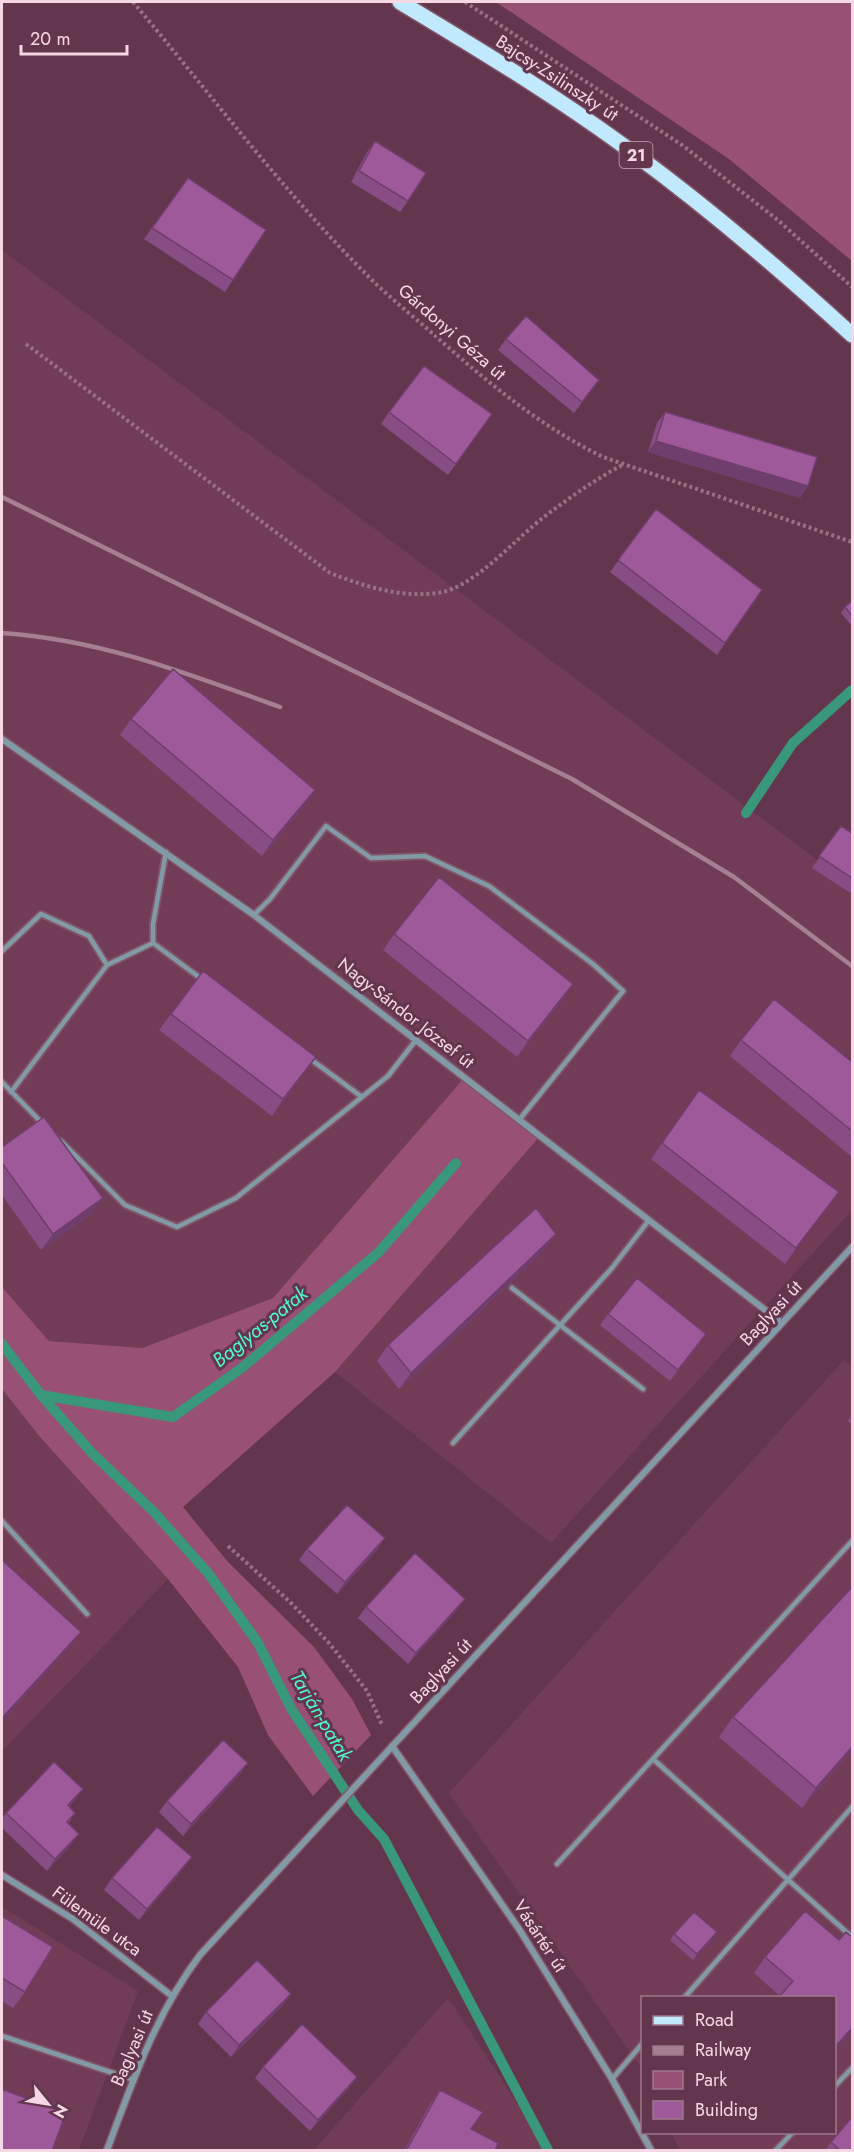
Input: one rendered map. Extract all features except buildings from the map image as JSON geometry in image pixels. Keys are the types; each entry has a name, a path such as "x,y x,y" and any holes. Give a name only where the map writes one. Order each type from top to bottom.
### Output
{"main road":[{"name":"Bajcsy-Zsilinszky út","path":"400,2 508,68 636,154 786,275 852,335"}],"street":[{"name":"Nagy-Sándor József út","path":"2,739 254,915 782,1323"},
{"name":"Baglyasi út","path":"107,2151 134,2080 172,1996 200,1955 852,1247"},
{"name":"Vásártér út","path":"392,1746 519,1929 612,2079 641,2133"},
{"name":"Fülemüle utca","path":"2,1875 73,1919 172,1996"},
{"name":"Vásártér út","path":"642,2134 651,2151"}],"lane":[{"path":"254,915 270,899 326,826 371,858 425,856 489,886 592,963 623,991 519,1119"},
{"path":"153,943 153,924 166,852"},
{"path":"2,951 42,914 88,936 107,964"},
{"path":"11,1092 107,964 153,943"},
{"path":"153,943 210,985"},
{"path":"52,1132 125,1205 177,1227 236,1198 388,1076 416,1040"},
{"path":"305,1055 362,1097"},
{"path":"2,1082 44,1124"},
{"path":"453,1443 612,1268 649,1220"},
{"path":"513,1288 643,1389"},
{"path":"2,1521 87,1614"},
{"path":"557,1864 852,1541"},
{"path":"653,1759 852,1937"},
{"path":"686,1996 852,1807"},
{"path":"2,2036 134,2080"},
{"path":"612,2079 641,2045"},
{"path":"836,2085 852,2068"},
{"path":"776,2151 792,2134"}],"path":[{"name":"Gárdonyi Géza út","path":"133,2 292,191 370,278 489,383 531,416 570,440 625,464 852,542"},
{"path":"465,2 682,145 779,221 852,287"},
{"path":"26,344 330,573 372,589 438,593 463,584 543,518 598,478 625,464"},
{"path":"228,1546 291,1603 329,1643 367,1691 392,1746"}],"shaded area":[{"path":"2,250 852,886 852,1210 551,1543 335,1372 540,1136 464,1078 273,1298 141,1348 49,1341 2,1287"},
{"path":"844,1360 852,1366 852,2150 679,2150 672,2134 836,2134 836,1996 641,1996 641,2068 449,1793"},
{"path":"2,1389 40,1437 168,1579 2,1751"},
{"path":"2,1907 138,1991 79,2150 2,2150"},
{"path":"448,1998 548,2150 314,2150"}],"green space":[{"path":"496,2 852,2 852,261 729,159"},
{"path":"464,1078 540,1136 335,1372 183,1507 228,1562 314,1647 352,1699 371,1735 313,1796 268,1735 238,1667 168,1579 40,1437 2,1389 2,1287 49,1341 142,1348 273,1298"}],"waterway":[{"path":"746,813 793,743 852,690"},
{"name":"Baglyas-patak","path":"41,1395 173,1417 243,1367 379,1252 456,1163"},
{"name":"Tarján-patak","path":"2,1344 41,1395 92,1453 154,1512 208,1573 258,1643 292,1710 358,1810 384,1839 548,2150"}],"railway":[{"path":"2,497 572,779 734,877 852,966"},
{"path":"2,633 75,643 143,660 280,707"}]}
